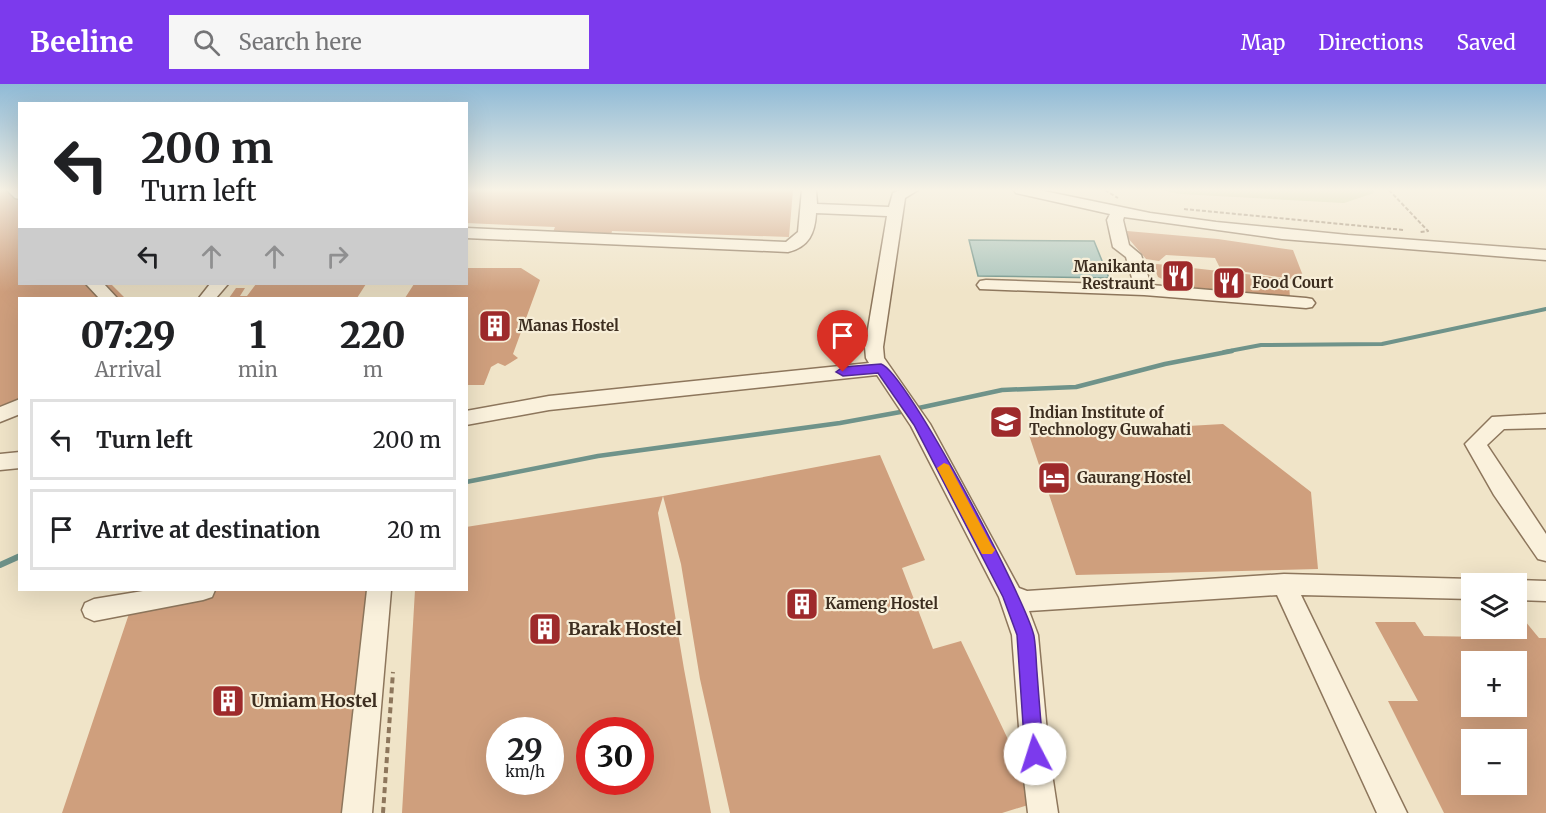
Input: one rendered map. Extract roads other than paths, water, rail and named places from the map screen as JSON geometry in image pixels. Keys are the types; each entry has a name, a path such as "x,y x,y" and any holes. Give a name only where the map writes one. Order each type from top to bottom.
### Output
{"street":[{"path":"468,233 788,247 797,244 806,235 807,224"},
{"path":"894,224 883,280 874,347 875,358 898,388 920,424 1011,596 1025,635 1035,754 1043,813"},
{"path":"1116,224 1121,247 1133,255 1144,290"},
{"path":"1195,224 1280,235 1546,255"},
{"path":"96,285 107,297"},
{"path":"208,297 218,285"},
{"path":"986,285 1144,290 1306,303"},
{"path":"468,418 549,403 881,368"},
{"path":"0,415 18,407"},
{"path":"1546,421 1499,422 1475,444 1502,489 1546,552"},
{"path":"0,462 18,460"},
{"path":"1011,596 1027,601 1284,584 1461,589"},
{"path":"1284,584 1392,813"},
{"path":"1527,590 1546,591"},
{"path":"94,610 198,591"},
{"path":"357,813 379,591"}],"water":[{"path":"969,240 1094,241 1109,278 978,276"}],"waterway":[{"path":"1224,352 1261,345 1382,344 1546,309"},
{"path":"914,409 1002,390 1076,387 1165,364 1232,351"},
{"path":"468,482 598,456 840,423 906,411"},
{"path":"0,565 18,557"}],"place":[{"name":"Manikanta Restraunt","path":"1178,276"},
{"name":"Food Court","path":"1229,283"},
{"name":"Manas Hostel","path":"495,326"},
{"name":"Indian Institute of Technology Guwahati","path":"1006,422"},
{"name":"Gaurang Hostel","path":"1054,478"},
{"name":"Kameng Hostel","path":"802,604"},
{"name":"Barak Hostel","path":"545,629"},
{"name":"Umiam Hostel","path":"228,701"}]}
